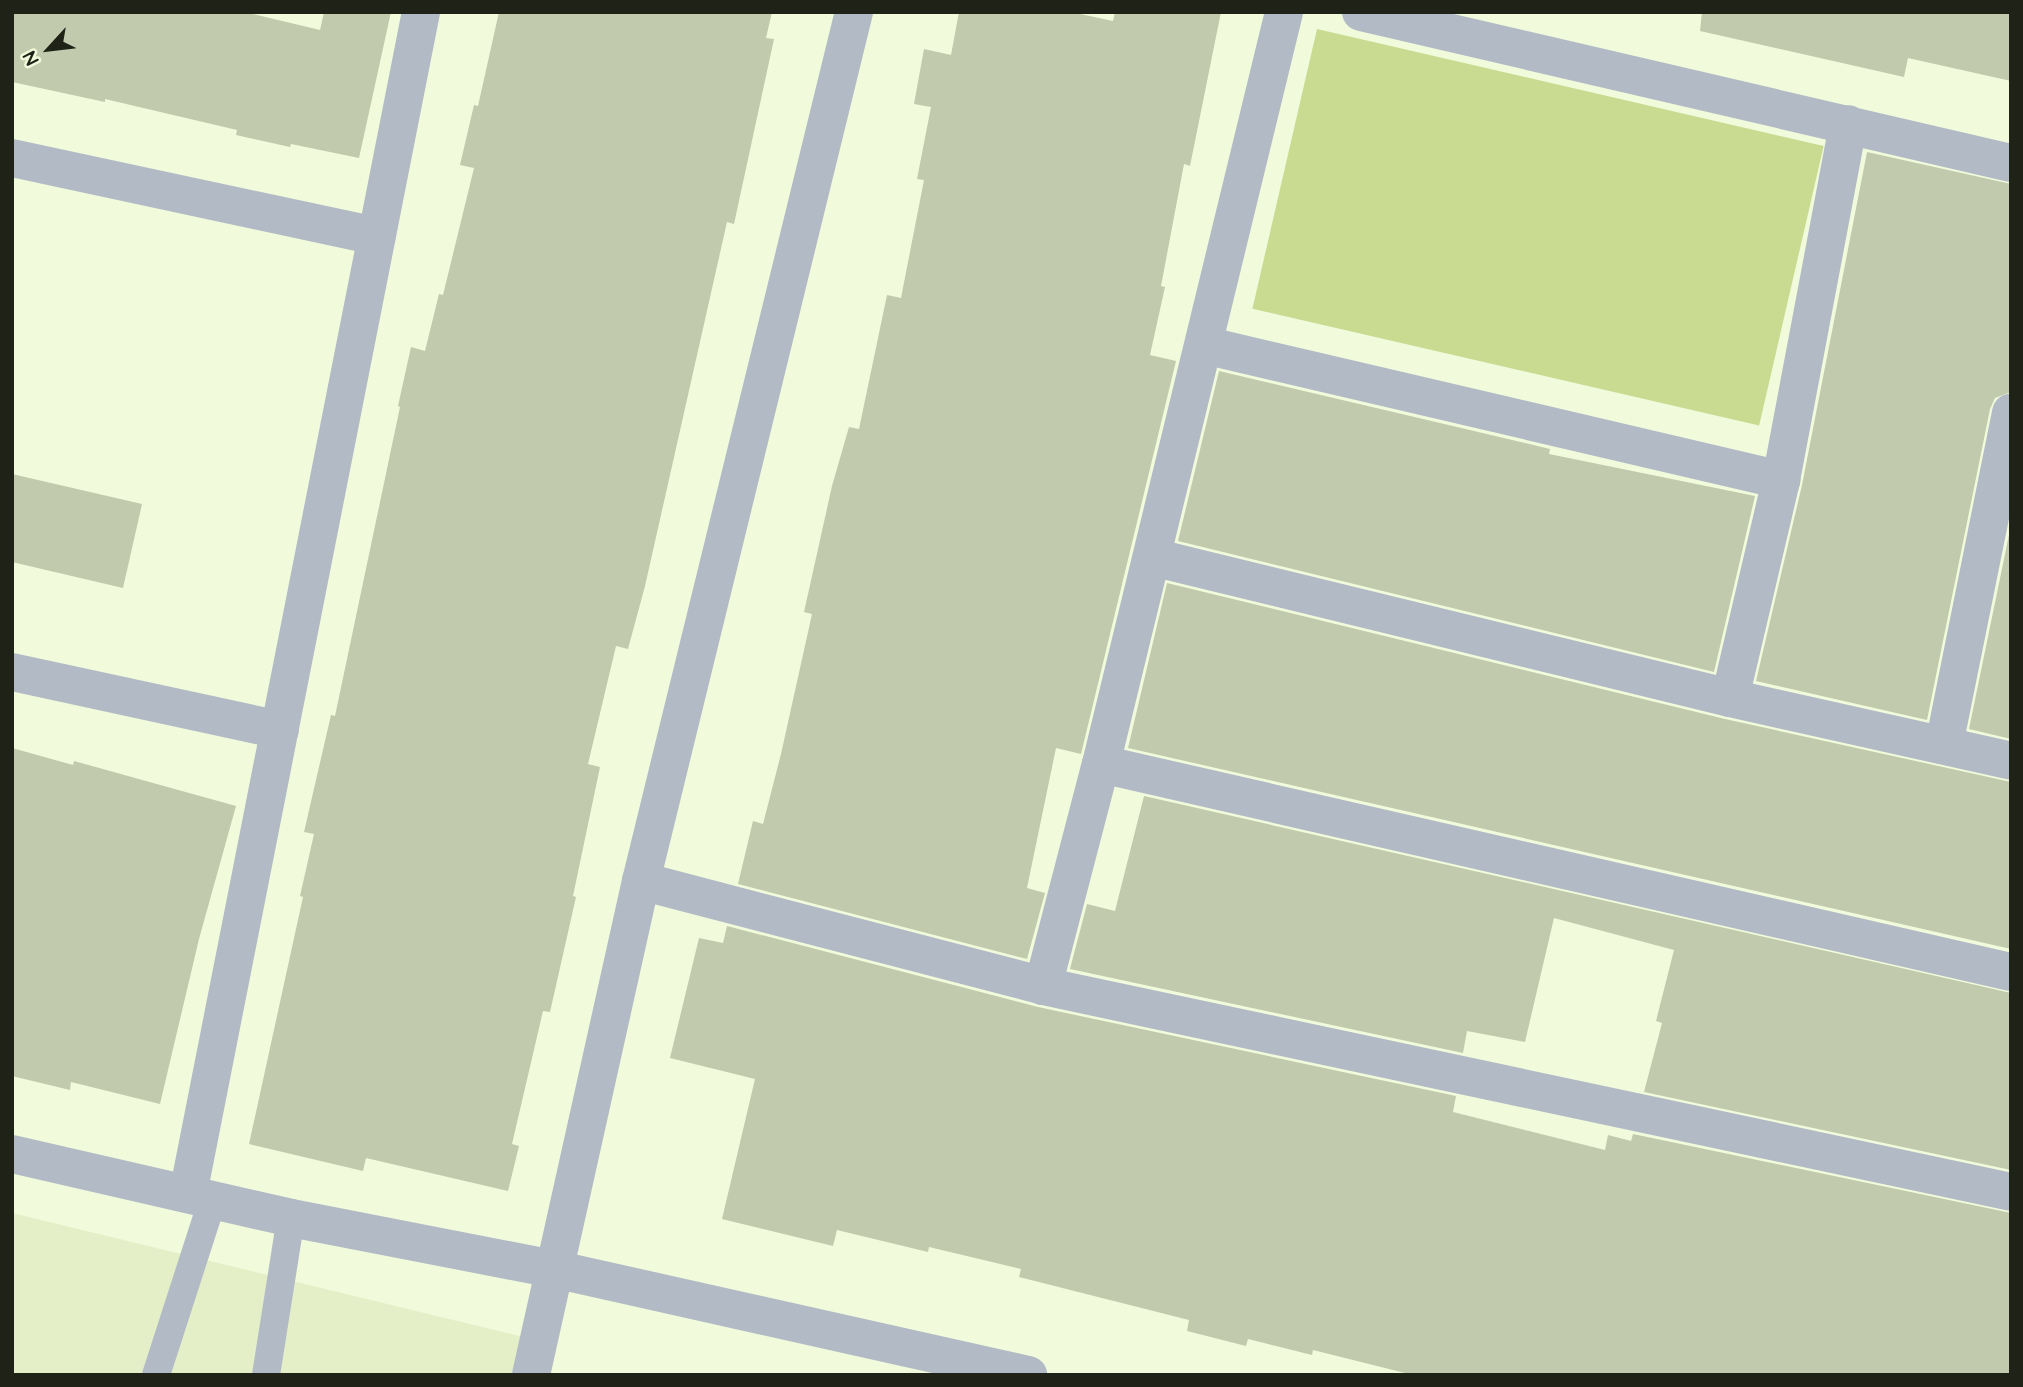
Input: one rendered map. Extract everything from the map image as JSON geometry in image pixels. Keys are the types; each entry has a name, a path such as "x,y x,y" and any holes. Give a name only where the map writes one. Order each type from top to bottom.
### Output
{"street":[{"path":"200,1197 280,730 421,12"},
{"path":"531,1375 641,881 855,12"},
{"path":"1043,986 1101,764 1284,12"},
{"path":"1361,12 2011,163"},
{"path":"1730,698 1781,480 1848,124"},
{"path":"12,158 377,236"},
{"path":"1204,345 1781,480"},
{"path":"1944,745 2011,413"},
{"path":"1152,557 1730,698 2011,761"},
{"path":"12,672 280,730"},
{"path":"1101,764 2011,972"},
{"path":"641,881 1043,986 2011,1192"},
{"path":"12,1154 291,1218 554,1269 1028,1375"}],"lane":[{"path":"156,1375 200,1197"},
{"path":"267,1375 291,1218"}],"shaded area":[{"path":"12,1213 532,1339 523,1375 12,1375"}],"green space":[{"path":"1317,29 1824,146 1759,426 1252,309"}],"building":[{"path":"12,12 244,12 320,30 324,12 391,12 359,158 291,144 290,147 236,135 237,130 105,99 105,102 12,82"},
{"path":"499,12 772,12 766,38 774,39 734,224 727,222 645,586 628,649 616,646 588,764 600,767 573,896 576,897 550,1012 543,1011 512,1144 519,1146 508,1191 366,1158 363,1171 249,1144 303,897 300,896 314,834 304,832 331,715 335,716 411,347 425,351 439,294 443,295 474,168 460,165 474,105 478,106"},
{"path":"959,12 1071,12 1113,21 1115,12 1221,12 1190,166 1184,164 1161,286 1165,287 1150,355 1176,361 1081,754 1056,748 1027,888 1045,893 1027,959 738,884 753,821 763,824 781,754 812,614 804,612 832,486 849,427 859,429 887,295 901,298 924,180 917,179 931,107 914,104 924,49 951,55"},
{"path":"1702,12 2011,12 2011,81 1908,58 1904,77 1700,31"},
{"path":"1867,152 2011,184 2011,392 1995,398 1990,409 1927,720 1756,681 1802,485"},
{"path":"1219,371 1550,449 1549,454 1755,496 1714,672 1178,541"},
{"path":"12,474 142,504 123,588 12,562"},
{"path":"2011,525 2011,739 1969,729"},
{"path":"1167,583 1725,719 2011,782 2011,949 1128,748"},
{"path":"12,748 73,765 74,761 236,806 199,939 160,1104 71,1082 70,1090 12,1076"},
{"path":"1144,796 2011,993 2011,1170 1644,1092 1662,1023 1656,1021 1674,950 1554,918 1525,1042 1467,1031 1463,1053 1070,969 1087,904 1115,911"},
{"path":"727,926 1038,1007 1456,1096 1453,1112 1605,1150 1608,1135 1631,1141 1633,1134 2011,1213 2011,1375 1413,1375 1313,1350 1312,1355 1248,1339 1246,1346 1187,1331 1189,1320 1019,1277 1021,1269 929,1247 928,1252 837,1230 833,1246 722,1219 755,1079 670,1058 699,938 723,943"}]}
